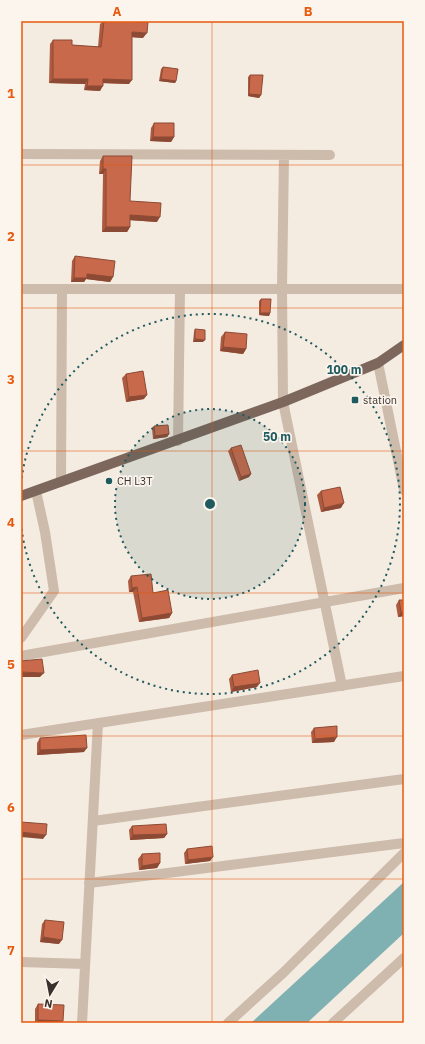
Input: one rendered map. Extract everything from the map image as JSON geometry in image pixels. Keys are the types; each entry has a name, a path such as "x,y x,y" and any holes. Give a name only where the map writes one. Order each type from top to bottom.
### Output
{"main road":[{"path":"21,496 283,402 378,363 404,345"}],"street":[{"path":"21,154 330,155"},
{"path":"284,155 282,289 283,402 342,686"},
{"path":"21,289 404,289"},
{"path":"178,440 180,289"},
{"path":"61,482 62,290"},
{"path":"378,363 404,490"},
{"path":"21,638 54,591 45,532 36,491"},
{"path":"21,656 404,588"},
{"path":"21,735 404,676"},
{"path":"82,1023 98,723"},
{"path":"93,821 404,779"},
{"path":"89,883 404,843"},
{"path":"228,1023 283,973 404,852"},
{"path":"333,1023 404,958"},
{"path":"21,962 85,964"}],"water":[{"path":"404,882 404,933 307,1023 251,1023"}],"building":[{"path":"104,21 148,22 147,33 132,32 132,80 103,79 103,86 87,86 88,79 53,79 53,40 72,40 72,45 101,47"},
{"path":"163,67 178,69 176,81 161,79"},
{"path":"250,75 263,75 261,95 249,94"},
{"path":"154,123 174,123 174,137 153,137"},
{"path":"103,156 132,156 130,201 161,203 160,217 130,215 130,227 106,227 106,169 103,169"},
{"path":"75,256 115,261 113,277 87,274 87,278 74,278"},
{"path":"261,299 271,299 270,313 260,313"},
{"path":"195,329 205,330 205,340 195,339"},
{"path":"225,332 247,334 246,349 223,347"},
{"path":"143,371 147,395 129,397 126,374"},
{"path":"168,425 169,434 155,436 154,426"},
{"path":"241,445 251,474 241,477 231,448"},
{"path":"340,487 344,503 324,508 321,491"},
{"path":"151,574 153,593 168,590 172,613 142,618 137,587 132,588 131,576"},
{"path":"399,600 404,600 404,612 401,612"},
{"path":"42,659 44,673 21,672 21,661"},
{"path":"258,670 260,683 234,687 232,675"},
{"path":"337,726 337,737 315,739 314,728"},
{"path":"86,735 87,748 40,750 40,738"},
{"path":"21,822 47,824 46,835 21,832"},
{"path":"166,824 167,834 133,835 132,826"},
{"path":"212,846 213,857 188,860 187,849"},
{"path":"160,853 160,863 142,866 142,854"},
{"path":"45,920 64,922 62,940 43,937"},
{"path":"38,1004 64,1005 63,1021 38,1020"}],"place":[{"name":"station","path":"355,400"},
{"name":"CH L3T","path":"109,481"}]}
